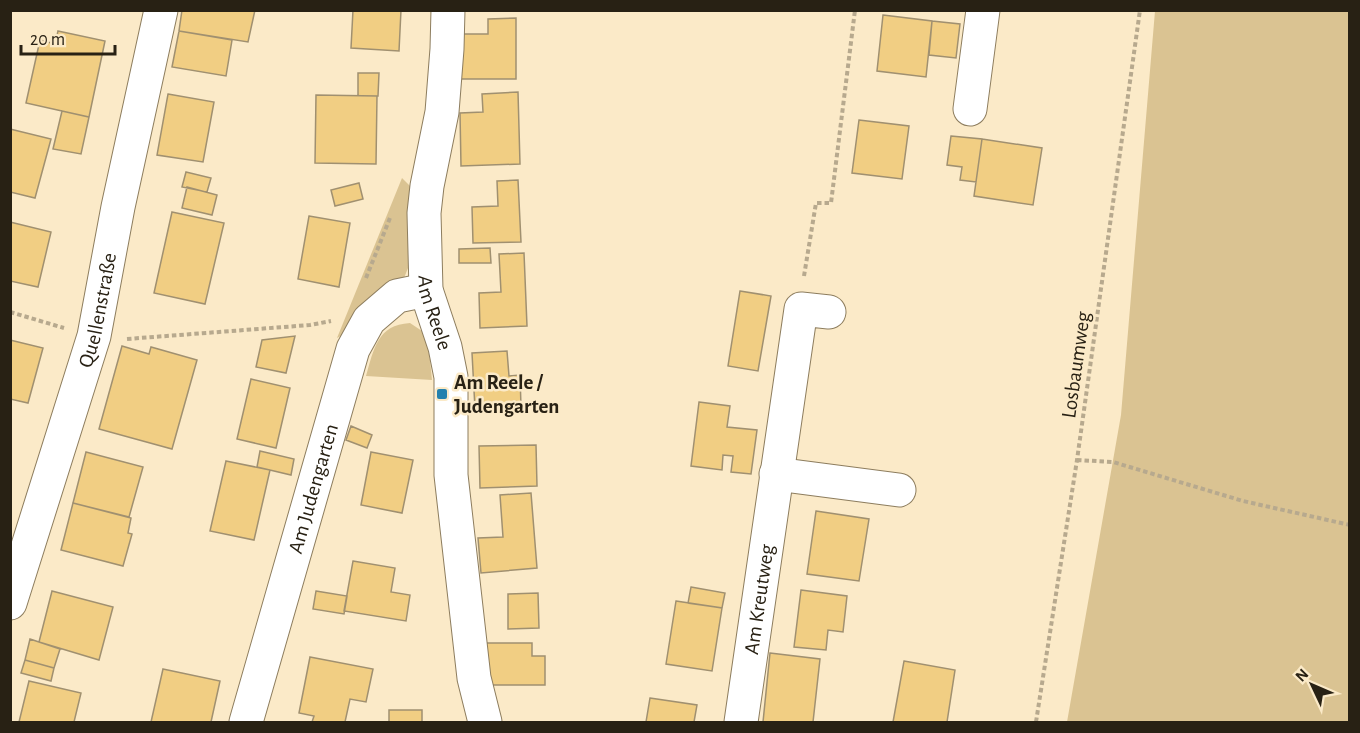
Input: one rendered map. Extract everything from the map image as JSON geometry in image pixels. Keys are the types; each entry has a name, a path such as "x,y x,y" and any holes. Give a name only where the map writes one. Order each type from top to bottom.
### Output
{"street":[{"name":"Quellenstraße","path":"10,603 94,336 118,207 161,10"},
{"name":"Am Reele","path":"448,10 442,112 424,213 426,290 445,347 451,377 451,475 474,678 485,723"},
{"path":"970,109 982,10"},
{"name":"Am Judengarten","path":"246,723 353,349 369,320 397,296 426,290"},
{"name":"Am Kreutweg","path":"741,723 776,474 815,310"},
{"path":"776,474 899,490"}],"path":[{"path":"815,310 804,275 816,203 831,203 855,10"},
{"name":"Losbaumweg","path":"1036,723 1077,460 1140,10"},
{"path":"10,312 68,329"},
{"path":"130,338 310,325 330,320"},
{"path":"1077,460 1113,462 1243,501 1350,525"}],"shaded area":[{"path":"1155,11 1349,11 1349,722 1067,722 1121,415"},
{"path":"402,178 410,186 413,219 410,263 404,278 350,331 337,338"},
{"path":"410,323 425,333 432,380 366,376 379,340 390,328"}],"building":[{"path":"182,10 255,10 248,42 179,31"},
{"path":"353,10 401,10 399,51 351,48"},
{"path":"883,15 932,21 926,77 877,71"},
{"path":"516,18 516,79 458,79 458,34 488,34 488,19"},
{"path":"932,21 960,24 956,58 929,55"},
{"path":"58,31 105,41 89,117 26,103 40,40 55,44"},
{"path":"179,31 232,40 226,76 172,67"},
{"path":"358,73 379,73 378,96 358,96"},
{"path":"518,92 520,164 461,166 460,113 483,112 482,94"},
{"path":"168,94 214,102 203,162 157,155"},
{"path":"316,95 377,96 376,164 315,163"},
{"path":"62,111 89,117 81,154 53,149"},
{"path":"859,120 909,126 902,179 852,173"},
{"path":"10,129 51,139 35,198 10,192"},
{"path":"951,136 982,139 976,182 960,180 962,167 947,165"},
{"path":"982,139 1042,148 1033,205 974,196"},
{"path":"186,172 211,178 207,192 182,187"},
{"path":"518,180 521,242 473,243 472,207 498,206 497,181"},
{"path":"359,183 363,199 335,206 331,190"},
{"path":"187,187 217,195 212,215 182,208"},
{"path":"172,212 224,223 205,304 154,293"},
{"path":"309,216 350,223 339,287 298,279"},
{"path":"10,222 51,232 38,287 10,281"},
{"path":"490,248 491,263 459,263 459,249"},
{"path":"524,253 527,326 480,328 479,293 501,292 499,254"},
{"path":"740,291 771,296 758,371 728,366"},
{"path":"295,336 286,373 256,367 262,340"},
{"path":"10,340 43,348 28,403 10,399"},
{"path":"122,346 149,354 151,347 197,360 172,449 99,429"},
{"path":"507,351 509,376 520,375 521,407 475,409 472,353"},
{"path":"251,379 290,388 276,448 237,439"},
{"path":"699,402 730,406 727,427 757,430 751,474 731,472 733,456 723,455 722,470 691,466"},
{"path":"351,426 372,435 367,448 346,440"},
{"path":"536,445 537,486 480,488 479,446"},
{"path":"260,451 294,459 291,475 257,467"},
{"path":"86,452 143,467 129,517 73,503"},
{"path":"371,452 413,460 402,513 361,505"},
{"path":"226,461 270,470 254,540 210,531"},
{"path":"531,493 537,568 481,573 478,538 503,537 500,495"},
{"path":"73,503 131,518 128,533 132,534 123,566 61,550"},
{"path":"816,511 869,519 859,581 807,574"},
{"path":"353,561 395,568 391,592 410,595 406,621 344,611"},
{"path":"691,587 725,593 722,608 688,603"},
{"path":"801,590 847,596 843,632 828,630 826,650 794,647"},
{"path":"52,591 113,607 99,660 39,642"},
{"path":"316,591 347,596 344,614 313,609"},
{"path":"538,593 539,628 508,629 508,594"},
{"path":"676,601 722,608 712,671 666,664"},
{"path":"30,639 60,649 54,668 25,660"},
{"path":"486,643 532,643 532,656 545,656 545,685 486,685"},
{"path":"770,653 820,659 813,722 763,722"},
{"path":"310,657 373,669 366,702 350,699 345,722 312,722 314,716 299,713"},
{"path":"25,660 54,668 51,681 21,673"},
{"path":"904,661 955,670 947,722 893,722"},
{"path":"163,669 220,681 211,722 151,722"},
{"path":"29,681 81,693 74,722 19,722"},
{"path":"650,698 697,705 694,722 646,722"},
{"path":"389,710 422,710 422,722 389,722"}],"place":[{"name":"Am Reele / Judengarten","path":"442,394"}]}
